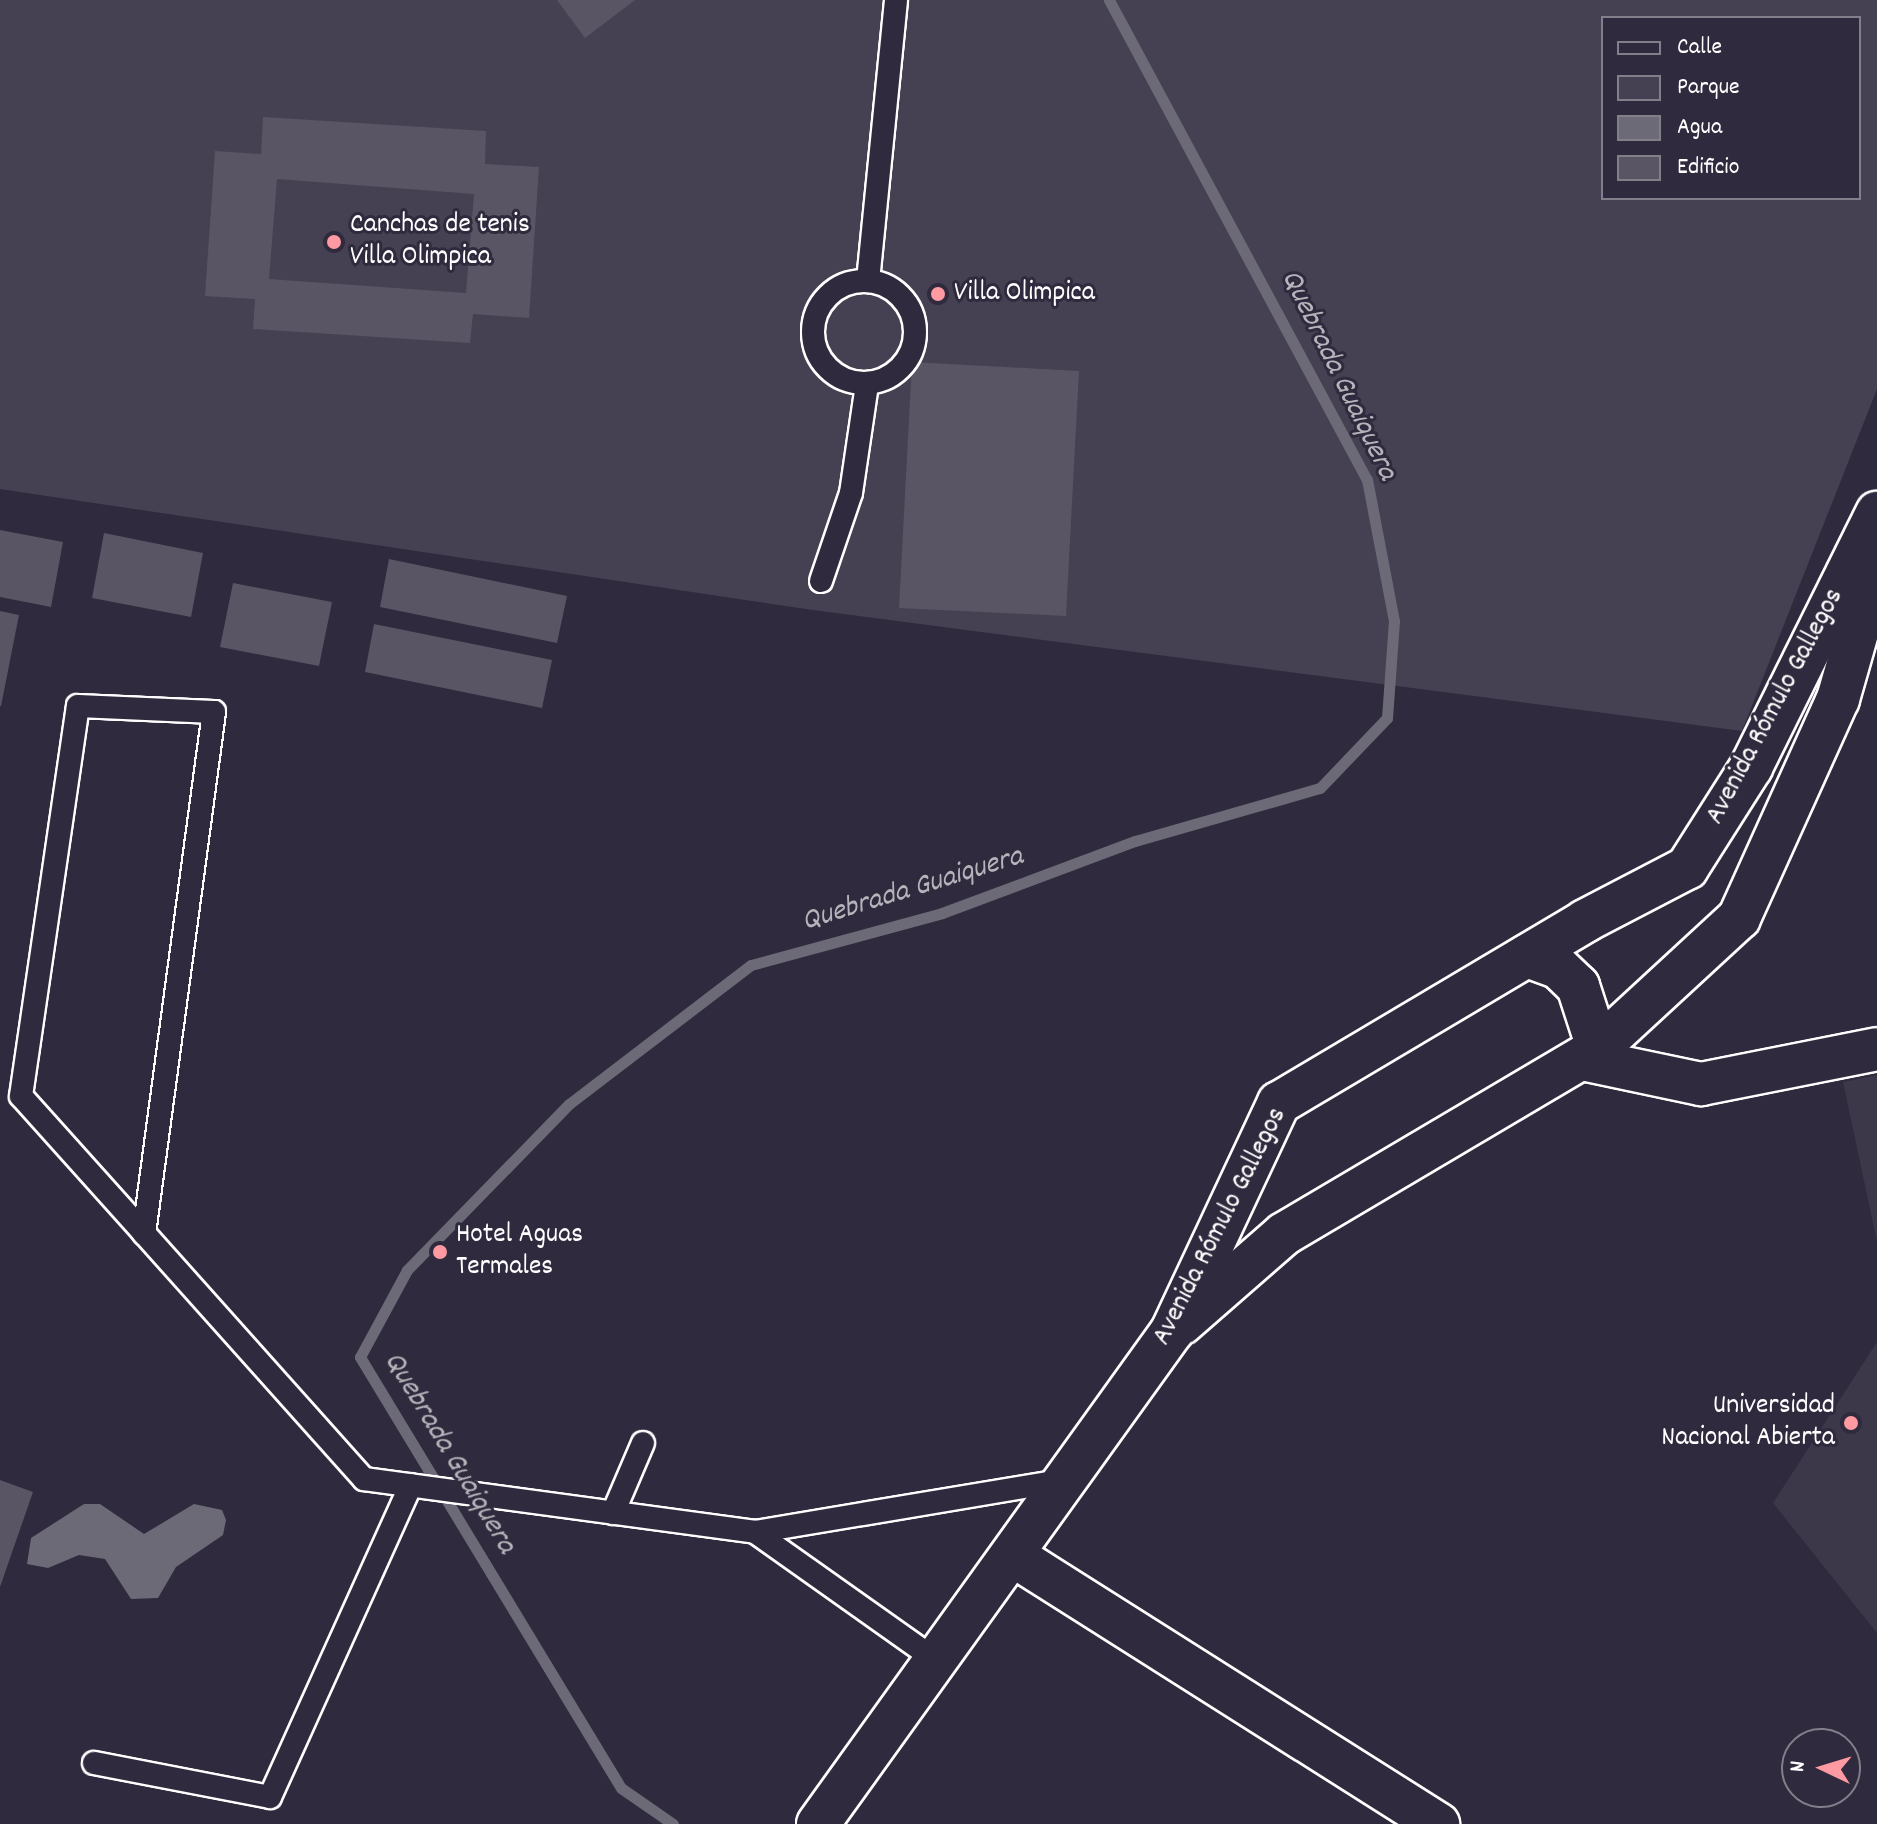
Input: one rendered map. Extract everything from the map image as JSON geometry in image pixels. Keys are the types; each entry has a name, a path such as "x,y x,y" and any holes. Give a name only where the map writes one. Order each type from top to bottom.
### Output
{"street":[{"name":"Avenida Rómulo Gallegos","path":"818,1824 1071,1479 1172,1331 1279,1103 1527,956 1687,868 1751,767 1877,513"},
{"path":"1172,1331 1284,1234 1590,1053 1739,918 1838,699 1877,563"},
{"path":"1527,956 1558,967 1578,986 1590,1053"},
{"path":"1590,1053 1701,1084 1877,1049"},
{"path":"1014,1556 1396,1813 1438,1824"}],"lane":[{"path":"868,281 896,0"},
{"path":"868,281 898,293 908,306 915,340 898,370 867,384 834,374 821,361 813,329 825,299 852,282 868,281"},
{"path":"821,581 851,493 867,384"},
{"path":"144,1233 214,712 78,706 21,1096 364,1479 755,1532 1071,1479"},
{"path":"613,1513 643,1443"},
{"path":"94,1763 270,1797 411,1485"},
{"path":"755,1532 937,1661"}],"shaded area":[{"path":"1877,1075 1877,1242 1843,1082"},
{"name":"Universidad Nacional Abierta","path":"1877,1342 1877,1633 1773,1503"}],"green space":[{"name":"Villa Olimpica","path":"0,0 1877,0 1877,389 1742,731 813,610 0,489"}],"water":[{"path":"84,1504 100,1504 144,1534 194,1504 222,1510 226,1520 223,1535 176,1567 158,1598 131,1599 105,1559 79,1555 48,1568 27,1564 31,1538"}],"building":[{"path":"557,0 635,0 585,38"},
{"path":"263,117 486,131 485,164 539,167 529,318 473,314 470,343 253,329 255,299 205,296 215,151 261,154","holes":["277,179 474,194 466,293 269,279"]},
{"path":"912,362 1079,371 1066,616 899,608"},
{"path":"0,530 63,542 51,607 0,597"},
{"path":"104,533 203,553 191,617 92,598"},
{"path":"389,559 567,596 557,643 380,607"},
{"path":"233,583 332,602 319,666 220,647"},
{"path":"0,611 19,615 1,706 0,706"},
{"path":"374,624 552,660 542,708 365,672"},
{"path":"0,1480 33,1492 0,1587"}],"waterway":[{"name":"Quebrada Guaiquera","path":"673,1824 621,1788 360,1357 407,1270 569,1104 751,965 942,913 1135,841 1320,788 1387,718 1394,621 1367,480 1109,0"}],"place":[{"name":"Canchas de tenis Villa Olimpica","path":"334,242"},
{"name":"Villa Olimpica","path":"938,294"},
{"name":"Hotel Aguas Termales","path":"440,1252"},
{"name":"Universidad Nacional Abierta","path":"1851,1423"}]}
